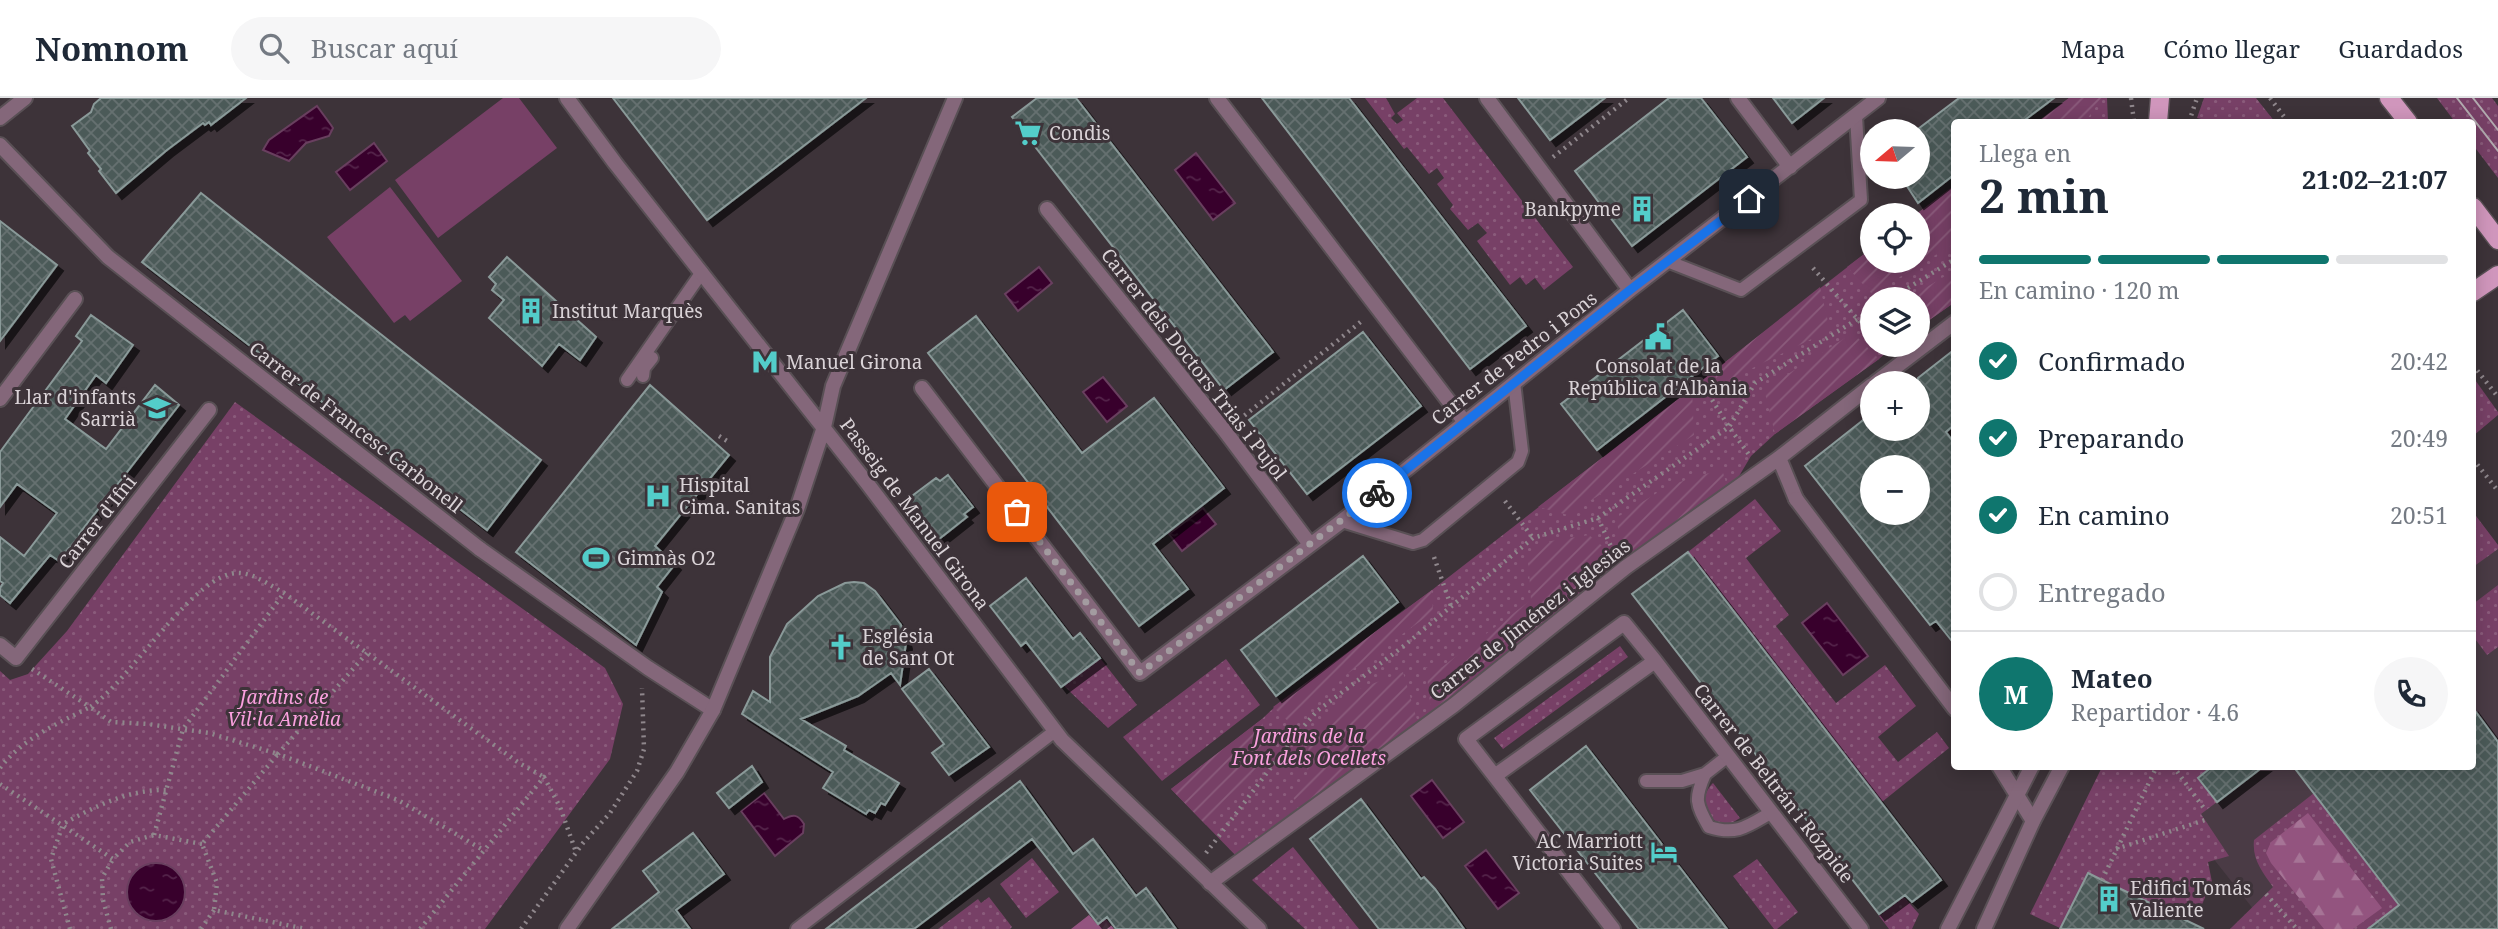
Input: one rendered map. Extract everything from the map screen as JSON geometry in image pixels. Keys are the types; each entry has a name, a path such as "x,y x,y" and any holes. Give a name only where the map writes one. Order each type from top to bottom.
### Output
{"main road":[{"path":"2158,119 2160,98"},
{"path":"2389,98 2406,119"},
{"path":"2476,211 2498,240"},
{"path":"2476,290 2498,275"}],"street":[{"path":"0,118 25,98"},
{"name":"Passeig de Manuel Girona","path":"567,98 824,427 1055,731 1259,929"},
{"path":"567,929 677,772 713,710 797,509 824,427 833,386 956,98"},
{"path":"1217,98 1464,421"},
{"path":"1487,98 1630,290"},
{"path":"1738,98 1790,167"},
{"name":"Carrer de Pedro i Pons","path":"922,388 1140,673 1309,543 1342,521 1464,421 1878,98"},
{"name":"Carrer de Francesc Carbonell","path":"0,145 108,257 480,549 648,668 713,710"},
{"name":"Carrer dels Doctors Trias i Pujol","path":"1048,209 1225,431 1309,543"},
{"path":"0,399 75,299"},
{"name":"Carrer de Jiménez i Iglesias","path":"1891,371 1951,325"},
{"name":"Carrer de Jiménez i Iglesias","path":"1210,883 1454,705 1622,570 1779,458 1860,395"},
{"name":"Carrer d'Ifni","path":"16,658 209,410"},
{"path":"1779,458 1796,499 1951,704"},
{"name":"Carrer de Beltrán i Rózpide","path":"1496,775 1466,739 1623,622 1861,929"},
{"path":"0,645 16,658"},
{"path":"1613,929 1496,775 1655,661"},
{"path":"2002,770 2033,821"},
{"path":"1948,929 2030,770"},
{"path":"1984,929 2033,821 2060,770"}],"lane":[{"path":"1667,261 1741,290 1861,200 1856,116"},
{"path":"627,380 702,272"},
{"path":"643,376 657,337"},
{"path":"1342,521 1413,543 1423,540 1518,462 1522,451 1514,382"},
{"path":"797,929 1055,731"},
{"path":"1646,780 1682,781 1704,774 1728,756"},
{"path":"1704,774 1697,793 1698,807 1709,827 1724,832 1744,829 1772,812"}],"path":[{"path":"1550,160 1629,98"},
{"path":"2132,98 2134,119"},
{"path":"2190,119 2197,98"},
{"path":"2270,98 2286,119"},
{"path":"1910,287 1951,261"},
{"path":"1813,268 1860,323"},
{"path":"1235,423 1366,317"},
{"path":"1206,853 1317,711 1405,645 1533,538 1598,518 1728,427 1755,383 1860,318"},
{"path":"2476,369 2498,397"},
{"path":"1701,382 1759,471"},
{"path":"719,436 727,441"},
{"path":"2476,463 2498,491"},
{"path":"1505,501 1533,538"},
{"path":"1598,518 1622,570"},
{"path":"1434,557 1451,606"},
{"path":"0,768 13,751 102,700 136,664 192,596 217,579 238,572 284,593 519,763 544,777 560,807 577,853"},
{"path":"154,835 183,729 284,593"},
{"path":"202,844 367,653"},
{"path":"16,658 111,722 148,724 209,733 278,754 398,800 485,851"},
{"path":"521,929 610,813 637,771 644,748 642,680 648,668"},
{"path":"2102,880 2155,770"},
{"path":"2176,770 2206,811"},
{"path":"420,929 544,777"},
{"path":"0,784 113,859"},
{"path":"71,929 51,859 63,824 125,795 154,789 166,790"},
{"path":"2116,849 2205,820"},
{"path":"111,929 103,900 102,878 113,859 130,842 154,835 202,844"},
{"path":"201,929 214,909 217,883 202,844"},
{"path":"2266,894 2297,929"},
{"path":"214,909 306,929"}],"shaded area":[{"path":"2476,516 2498,545 2498,929 2269,929 2143,770 2476,770"}],"green space":[{"path":"503,98 519,98 557,148 438,238 395,180"},
{"path":"1365,98 1386,98 1395,114 1391,118 1397,124 1403,120 1397,113 1417,98 1443,98 1573,267 1544,290 1535,278 1526,285 1520,277 1510,285 1477,241 1487,233 1478,223 1468,230 1450,209 1453,205 1437,184 1444,178 1437,168 1429,174 1407,147 1404,149"},
{"path":"2069,98 2107,98 2108,119 2041,119"},
{"path":"2069,98 2102,98 2087,119 2041,119"},
{"path":"2204,98 2256,98 2273,119 2201,119 2197,118"},
{"path":"2437,98 2492,98 2498,106 2498,178 2476,149 2476,119 2453,119"},
{"path":"390,187 462,281 410,321 405,315 394,323 327,237"},
{"name":"Jardins de la Font dels Ocellets","path":"1951,188 1951,305 1930,320 1930,287 1860,287 1860,357 1881,357 1775,434 1751,456 1729,493 1241,861 1171,789 1280,702 1432,590 1860,257 1860,273 1930,273 1930,204"},
{"path":"1951,188 1951,245 1930,258 1930,204"},
{"path":"1860,257 1860,273 1906,273 1883,287 1866,287 1847,267"},
{"path":"1951,272 1951,305 1930,320 1930,287 1927,287"},
{"path":"1820,287 1830,330 1718,385 1714,371"},
{"path":"1853,333 1860,340 1860,357 1879,359 1775,434 1764,389"},
{"path":"2476,381 2498,412 2498,415 2476,433"},
{"path":"1692,389 1694,435 1568,515 1538,507"},
{"name":"Jardins de Vil·la Amèlia","path":"235,402 605,668 623,704 610,759 485,929 0,929 0,671 10,680 28,674 67,631"},
{"path":"1722,469 1729,493 1626,567 1616,518 1670,485"},
{"path":"1755,499 1781,531 1746,558 1789,615 1776,626 1836,703 1885,665 1916,706 1878,737 1898,762 1937,732 1949,748 1882,802 1688,552"},
{"path":"2476,516 2498,545 2498,549 2476,565"},
{"name":"Jardins de la Font dels Ocellets","path":"1589,535 1606,549 1612,577 1432,721 1426,667 1442,667 1531,600 1528,558 1551,541"},
{"path":"2498,585 2498,647 2487,655 2476,640 2476,602"},
{"path":"1432,590 1433,612 1336,682 1291,724 1273,707"},
{"path":"1620,646 1628,657 1503,749 1494,738"},
{"path":"1100,658 1137,705 1108,728 1064,686"},
{"path":"1226,659 1260,705 1162,781 1123,737"},
{"path":"1403,672 1420,730 1305,815 1292,796 1307,776 1309,738 1351,692"},
{"path":"1262,719 1266,756 1206,825 1171,789"},
{"path":"2101,770 2209,770 2198,778 2217,802 2201,814 2229,856 2208,862 2212,882 2199,911 2186,907 2183,919 2088,874 2060,928 2030,914"},
{"path":"1713,783 1740,818 1730,824 1719,823 1706,810 1706,793"},
{"path":"2314,793 2399,905 2368,929 2230,929 2273,887 2256,859 2254,840"},
{"path":"2308,813 2382,908 2353,929 2324,929 2266,853 2271,842"},
{"path":"1293,847 1359,929 1305,929 1252,880"},
{"path":"1032,858 1059,892 1026,918 1000,884"},
{"path":"1757,859 1798,912 1777,929 1774,929 1733,876"},
{"path":"989,897 1012,927 1010,929 938,929 978,899 981,903"},
{"path":"1904,897 1919,914 1912,929 1889,929 1879,916"},
{"path":"1089,915 1097,924 1106,919 1114,929 1071,929"}],"water":[{"path":"317,106 333,128 329,136 306,143 289,161 263,150 269,140"},
{"path":"374,143 387,161 350,190 336,172"},
{"path":"1196,153 1235,203 1213,220 1175,170"},
{"path":"1039,267 1052,283 1018,311 1005,294"},
{"path":"1103,377 1127,406 1107,422 1083,392"},
{"path":"1203,508 1216,524 1182,551 1169,534"},
{"path":"1827,603 1868,656 1843,675 1802,623"},
{"path":"1432,780 1464,822 1443,838 1411,796"},
{"path":"764,793 784,819 795,816 804,824 803,833 775,856 741,811"},
{"path":"1486,850 1519,893 1498,909 1465,866"},
{"path":"150,863 162,863 177,871 185,886 185,898 177,913 162,921 150,921 135,913 127,898 127,886 135,871"}],"building":[{"path":"101,98 246,98 211,125 209,122 205,125 203,123 116,193 99,171 101,169 72,126 91,112 94,104"},
{"path":"613,98 866,98 707,220"},
{"path":"1037,98 1076,98 1273,352 1224,390 1012,117"},
{"path":"1262,98 1349,98 1526,326 1470,369"},
{"path":"1518,98 1605,98 1550,140"},
{"name":"Bankpyme","path":"1669,98 1701,98 1747,157 1632,246 1575,171"},
{"path":"1773,98 1824,98 1792,123"},
{"path":"1959,98 2054,98 2026,119 1951,119 1951,177 1918,203 1909,189 1930,189 1930,120"},
{"path":"201,193 541,460 487,530 142,262"},
{"path":"0,221 57,265 0,341"},
{"name":"Institut Marquès","path":"507,257 596,337 580,360 559,344 542,366 489,318 504,300 492,290 496,284 489,277"},
{"path":"1683,310 1718,356 1597,450 1561,404"},
{"path":"91,315 133,345 106,383 96,375 65,419 106,449 155,385 179,405 79,534 80,540 75,547 69,548 59,561 50,555 10,603 0,595 3,583 0,581 0,537 24,556 57,513 17,484 0,507 0,452 82,341 76,336"},
{"path":"976,316 1082,453 1154,398 1224,488 1153,544 1188,589 1139,626 928,353"},
{"path":"1363,332 1421,406 1307,494 1249,420"},
{"path":"1951,352 1951,428 1946,432 1951,439 1951,640 1936,621 1930,625 1805,466 1860,422 1860,441 1930,441 1930,371 1927,371"},
{"path":"650,385 729,455 655,546 675,564 657,587 662,592 636,645 516,552"},
{"path":"948,475 973,507 964,514 967,517 939,539 908,499 936,478 940,481"},
{"path":"1688,552 1941,880 1912,902 1905,895 1879,914 1632,594"},
{"path":"1363,556 1398,602 1276,696 1241,650"},
{"path":"1026,578 1073,639 1080,633 1100,658 1061,687 1026,642 1021,646 990,606"},
{"name":"Església de Sant Ot","path":"845,583 864,583 875,591 901,625 906,643 900,685 891,673 858,696 801,719 846,746 844,750 899,783 885,805 881,803 875,813 869,810 866,814 823,788 833,772 742,714 753,691 770,702 770,657 787,624 818,596"},
{"path":"929,669 989,747 949,775 932,753 944,744 902,689"},
{"path":"2476,712 2498,742 2498,929 2368,929 2399,905 2296,770 2476,770"},
{"path":"1586,746 1727,929 1639,929 1530,790"},
{"path":"752,766 762,782 729,808 717,793"},
{"path":"2208,770 2259,770 2217,802 2198,778"},
{"path":"1020,781 1073,854 1093,839 1136,896 1146,888 1176,929 1116,929 1107,917 1098,924 1032,839 914,929 826,929"},
{"path":"1361,799 1421,879 1424,877 1435,889 1464,929 1379,929 1310,839"},
{"path":"693,833 724,874 676,910 690,929 612,929 659,892 643,871"},
{"name":"Edifici Tomás Valiente","path":"2088,873 2102,880 2204,929 2060,929"}],"tram line":[{"path":"2457,98 2473,119"},
{"path":"2473,98 2498,130"},
{"path":"2476,123 2498,151"}],"way so far":[{"path":"1017,512 1140,673 1377,493"}],"place":[{"name":"Condis","path":"1028,133"},
{"name":"Bankpyme","path":"1642,209"},
{"name":"Institut Marquès","path":"531,311"},
{"name":"Consolat de la República d'Albània","path":"1658,337"},
{"name":"Manuel Girona","path":"765,362"},
{"name":"Llar d'infants Sarrià","path":"157,408"},
{"name":"Hispital Cima. Sanitas","path":"658,496"},
{"name":"Gimnàs O2","path":"596,558"},
{"name":"Església de Sant Ot","path":"841,647"},
{"name":"AC Marriott Victoria Suites","path":"1664,852"},
{"name":"Edifici Tomás Valiente","path":"2109,899"}],"route":[{"path":"1377,493 1630,290 1749,199"}]}
